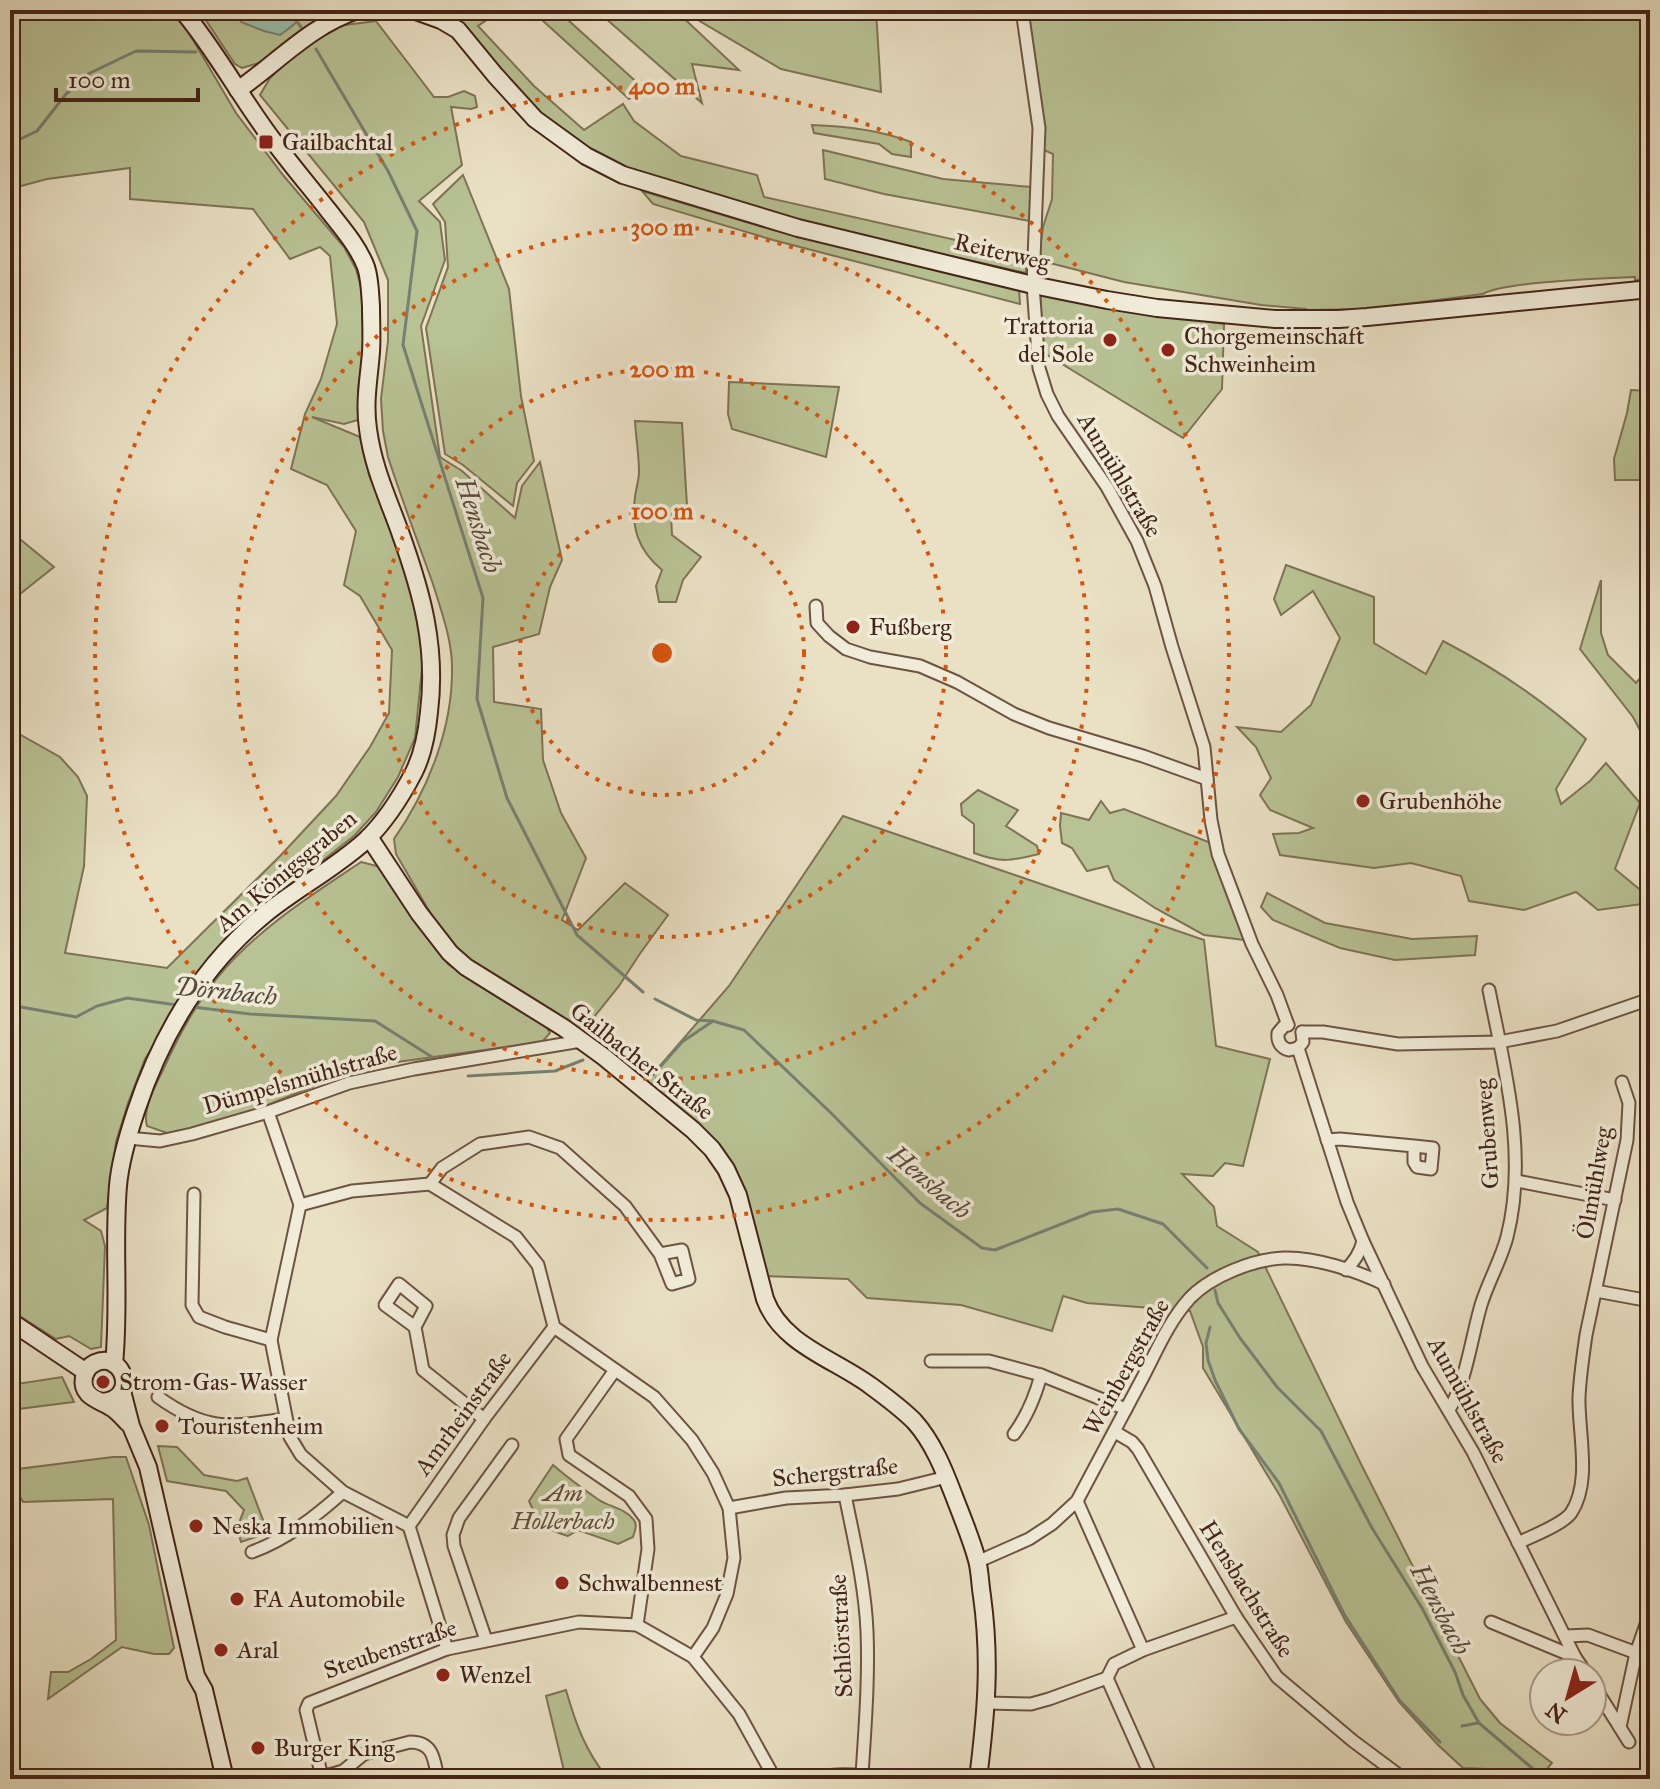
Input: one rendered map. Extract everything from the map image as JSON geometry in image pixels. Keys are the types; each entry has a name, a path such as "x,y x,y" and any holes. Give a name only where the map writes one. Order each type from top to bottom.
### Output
{"street":[{"name":"Am Königsgraben","path":"99,1366 116,1344 118,1196 128,1138 143,1089 171,1028 217,962 265,914 352,852 396,804 416,768 423,747 432,673 427,620 400,532 377,473 368,434 366,399 371,332 367,269 356,248 275,143 182,10"},
{"path":"238,90 326,23 358,10"},
{"name":"Reiterweg","path":"413,10 458,30 535,119 586,156 623,175 798,228 1033,285 1157,308 1275,319 1367,317 1650,289"},
{"name":"Aumühlstraße","path":"1022,10 1039,128 1033,285 1039,368 1047,394 1058,416 1107,487 1155,586 1204,747 1211,820 1218,854 1252,944 1288,1025 1278,1033 1279,1042 1285,1049 1298,1048 1347,1202 1363,1241 1422,1366 1473,1452 1575,1657"},
{"path":"816,606 817,623 846,649 870,657 920,666 957,682 1014,714 1207,779"},
{"name":"Gailbacher Straße","path":"369,837 419,913 450,953 466,967 564,1028 624,1072 712,1149 738,1195 770,1311 780,1325 797,1341 856,1375 897,1404 916,1423 932,1447 947,1477 977,1562 987,1631 987,1703 978,1779"},
{"name":"Grubenweg","path":"1449,1410 1455,1400 1482,1303 1507,1238 1517,1181 1510,1091 1489,990"},
{"path":"1288,1025 1302,1032 1323,1032 1398,1044 1499,1042 1557,1031 1650,999"},
{"path":"1298,1048 1303,1042 1302,1032"},
{"name":"Dümpelsmühlstraße","path":"128,1138 160,1141 268,1112 349,1083 581,1041"},
{"name":"Ölmühlweg","path":"1518,1543 1565,1520 1579,1498 1583,1457 1579,1420 1580,1381 1586,1335 1627,1140 1629,1103 1622,1082"},
{"path":"268,1112 300,1205 271,1340 290,1437 301,1455 343,1492 409,1526 447,1649"},
{"path":"430,1184 442,1168 480,1144 529,1137 560,1148 604,1187 625,1206 660,1254"},
{"path":"1327,1140 1414,1146"},
{"path":"1517,1181 1615,1200"},
{"path":"300,1205 352,1191 430,1184 516,1237 538,1265 554,1327 654,1397 692,1440 713,1473 729,1508 734,1558 727,1594 713,1628 693,1657"},
{"path":"194,1194 192,1305 199,1317 271,1340"},
{"path":"1346,1270 1361,1251 1363,1241"},
{"name":"Weinbergstraße","path":"977,1562 1029,1539 1052,1524 1077,1501 1174,1318 1199,1290 1223,1275 1252,1264 1285,1258 1314,1261 1384,1284"},
{"path":"1596,1291 1650,1301"},
{"path":"10,1321 71,1360 123,1375 122,1391 112,1401 102,1402"},
{"path":"415,1327 423,1370 484,1419"},
{"name":"Amrheinstraße","path":"409,1526 554,1327"},
{"path":"931,1361 989,1361 1041,1375 1126,1409"},
{"path":"99,1366 83,1379 87,1393 114,1409 131,1426"},
{"path":"615,1370 566,1439 569,1455 629,1496 646,1519 648,1549 637,1625"},
{"path":"1014,1434 1026,1418 1041,1375"},
{"path":"122,1391 131,1426 148,1467 196,1676 204,1690 225,1779"},
{"path":"158,1397 181,1413 217,1425 285,1419"},
{"name":"Hensbachstraße","path":"1115,1432 1138,1449 1236,1617 1277,1677 1404,1779"},
{"path":"486,1640 453,1535 459,1518 512,1445"},
{"name":"Schergstraße","path":"729,1508 786,1498 898,1489 947,1477"},
{"path":"252,1552 275,1543 321,1512 343,1492"},
{"name":"Schlörstraße","path":"845,1495 862,1577 867,1631 867,1704 862,1775"},
{"path":"1077,1501 1143,1650"},
{"path":"1620,1727 1636,1653 1650,1613"},
{"path":"987,1703 1031,1704 1049,1699 1107,1678 1114,1664 1143,1650 1236,1617"},
{"name":"Steubenstraße","path":"320,1778 306,1710 309,1703 447,1649 579,1622 637,1625 693,1657 739,1714 775,1779"},
{"path":"1491,1622 1575,1657"},
{"path":"1566,1636 1588,1635 1650,1658"},
{"path":"196,1676 195,1690 215,1779"},
{"path":"1107,1678 1152,1779"},
{"path":"1608,1708 1629,1742"},
{"path":"300,1779 320,1778 343,1771 364,1754 410,1742 425,1745 431,1751 438,1779"},
{"path":"810,1779 848,1774 877,1779"}],"green space":[{"path":"10,10 172,10 236,113 344,247 356,269 363,295 365,342 358,389 358,420 344,424 312,417 360,437 369,475 393,532 414,604 423,658 415,738 398,777 376,812 355,835 259,911 190,986 145,1059 116,1142 107,1208 84,1220 101,1231 105,1246 101,1347 91,1349 69,1336 56,1339 10,1310 10,729 60,757 78,777 87,796 84,866 65,953 167,968 336,796 389,713 392,650 360,596 344,585 356,531 327,485 291,469 305,414 321,379 337,324 330,256 320,247 290,259 253,209 130,199 130,168 47,179 10,189"},
{"path":"199,10 331,10 259,63 242,68 235,64"},
{"path":"436,10 501,10 478,26 534,86 584,130 623,104 634,121 681,156 757,175 764,197 1027,256 1026,273 804,223 631,172 587,148 541,114 449,15"},
{"path":"531,10 557,10 643,88 629,99"},
{"path":"596,10 675,10 739,70 692,64 702,103"},
{"path":"681,10 876,10 881,92 781,69"},
{"path":"1027,10 1650,10 1650,279 1556,281 1368,309 1306,310 1124,282 1038,260 1043,227 1052,199 1053,154 1044,150"},
{"path":"376,21 434,97 448,97 464,91 475,96 477,107 451,107 462,165 419,201 440,222 445,260 421,326 440,457 462,471 515,518 522,486 540,462 562,560 550,587 539,634 493,647 494,702 541,709 543,760 561,813 586,858 562,920 578,930 625,883 668,915 619,986 582,1032 554,1011 475,964 454,947 396,854 394,839 428,779 443,735 452,667 443,615 388,457 383,431 381,399 388,341 388,280 364,222 260,95 270,78 285,63 317,38 337,26"},
{"path":"812,125 887,134 911,142 911,157 892,154 879,144 814,133"},
{"path":"823,150 943,179 1031,187 1030,221 884,194 825,179"},
{"path":"463,175 509,289 521,396 534,461 517,483 513,506 445,454 426,328 448,267 445,222 433,204"},
{"path":"642,191 770,229 1019,289 1020,304 773,240 653,204"},
{"path":"1040,292 1108,307 1224,324 1222,389 1183,438 1044,353"},
{"path":"729,382 839,387 826,457 732,429 728,414"},
{"path":"1631,390 1650,391 1650,480 1615,480 1614,459"},
{"path":"635,421 682,423 687,506 671,514 672,535 701,557 683,580 676,602 659,602 656,586 662,570 647,555 635,528 634,508 639,472"},
{"path":"10,531 54,567 10,602"},
{"path":"1286,565 1374,597 1374,643 1426,674 1443,641 1518,686 1586,739 1556,789 1561,804 1590,781 1606,763 1640,803 1615,869 1650,898 1650,903 1598,910 1576,892 1524,910 1469,901 1461,876 1411,863 1374,868 1280,855 1273,834 1299,833 1313,828 1270,810 1260,795 1271,778 1256,747 1237,727 1281,732 1311,705 1340,638 1313,591 1281,615 1274,599"},
{"path":"1601,580 1601,633 1608,655 1636,683 1650,669 1650,749 1633,717 1580,649"},
{"path":"978,790 1018,810 1006,826 1037,846 1039,854 1006,860 974,853 974,824 962,815 961,804"},
{"path":"1101,801 1110,813 1124,809 1211,843 1245,940 1204,935 1155,908 1114,880 1108,866 1087,871 1072,848 1062,843 1061,813 1089,820"},
{"path":"843,816 1204,940 1216,1046 1270,1059 1243,1166 1225,1163 1213,1176 1182,1174 1214,1207 1217,1226 1258,1252 1480,1699 1500,1723 1552,1763 1539,1779 1506,1779 1486,1769 1463,1768 1399,1702 1346,1622 1280,1496 1203,1368 1203,1347 1190,1311 1087,1303 1063,1296 1052,1331 961,1305 867,1298 848,1279 763,1276 742,1195 645,1083 729,986"},
{"path":"361,862 381,867 448,964 494,995 543,1021 550,1033 542,1042 361,1067 250,1112 190,1132 167,1133 147,1126 148,1104 157,1082 201,999 217,978 266,929"},
{"path":"1267,893 1325,923 1412,939 1477,936 1475,955 1395,960 1340,948 1273,920 1261,907"},
{"path":"62,1377 74,1402 10,1410 10,1385"},
{"path":"158,1446 177,1447 204,1475 237,1481 247,1478 268,1533 241,1542 237,1528 244,1510 226,1491 167,1481"},
{"path":"126,1457 149,1525 174,1648 169,1654 154,1654 122,1647 48,1699 51,1672 68,1672 116,1640 113,1499 23,1502 10,1479 10,1470"},
{"name":"Am Hollerbach","path":"553,1465 599,1500 629,1515 636,1527 633,1537 618,1544 578,1530 568,1536 543,1524 529,1501"},
{"path":"566,1690 582,1737 608,1779 566,1779 546,1696"}],"shaded area":[{"path":"236,10 303,10 297,21 280,35 241,22"}],"waterway":[{"name":"Hensbach","path":"295,19 301,27"},
{"name":"Hensbach","path":"316,49 388,171 417,231 403,345 483,598 477,699 507,798 577,935 643,992"},
{"path":"10,144 37,131 66,94 90,73 136,51 196,52"},
{"name":"Dörnbach","path":"10,1005 76,1017 97,1006 127,998 177,1005"},
{"name":"Hensbach","path":"655,999 696,1020 713,1021 744,1030 920,1203 982,1248 995,1250 1092,1212 1118,1209 1163,1224 1207,1268"},
{"name":"Dörnbach","path":"193,1007 250,1014 375,1021 432,1057"},
{"name":"Dörnbach","path":"643,1076 653,1075 682,1042 713,1021"},
{"name":"Dörnbach","path":"468,1076 555,1071 583,1060"},
{"name":"Hensbach","path":"1215,1290 1218,1303 1240,1338 1277,1387 1321,1431 1372,1528 1422,1608 1479,1723 1539,1774"},
{"path":"1210,1327 1206,1343 1208,1360 1239,1429 1279,1483 1344,1614 1400,1701 1440,1742"},
{"path":"1462,1726 1478,1723"}],"place":[{"name":"Gailbachtal","path":"266,142"},
{"name":"Trattoria del Sole","path":"1110,340"},
{"name":"Chorgemeinschaft Schweinheim","path":"1168,350"},
{"name":"Fußberg","path":"853,627"},
{"name":"Grubenhöhe","path":"1363,801"},
{"name":"Strom-Gas-Wasser","path":"103,1382"},
{"name":"Touristenheim","path":"162,1426"},
{"name":"Neska Immobilien","path":"196,1526"},
{"name":"Schwalbennest","path":"562,1583"},
{"name":"FA Automobile","path":"237,1599"},
{"name":"Aral","path":"221,1650"},
{"name":"Wenzel","path":"443,1675"},
{"name":"Burger King","path":"258,1748"}]}
